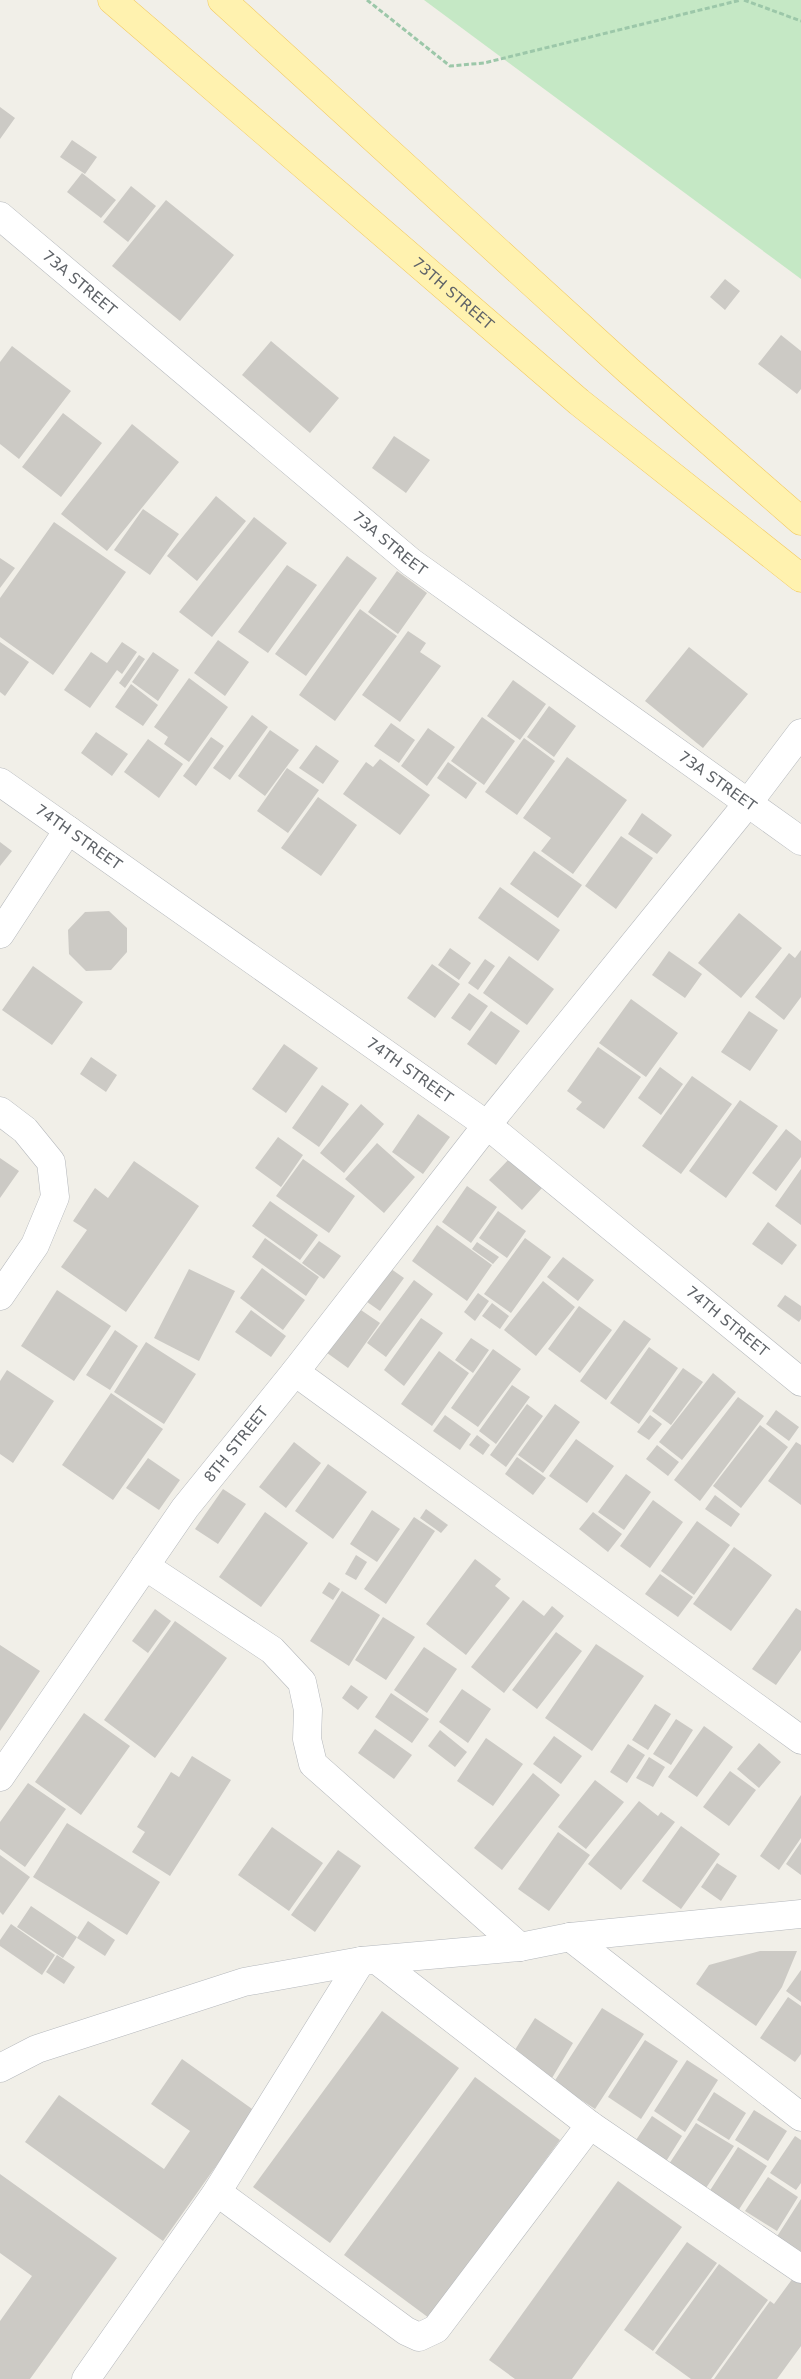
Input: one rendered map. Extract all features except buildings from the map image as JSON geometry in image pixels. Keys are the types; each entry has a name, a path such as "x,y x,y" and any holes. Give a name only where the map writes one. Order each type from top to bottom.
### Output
{"main road":[{"name":"73TH STREET","path":"112,0 579,402 801,578"},
{"path":"222,0 629,371 801,521"}],"street":[{"name":"73A STREET","path":"0,216 411,562 801,841"},
{"name":"8TH STREET","path":"0,1777 185,1508 295,1372 487,1125 748,803 801,733"},
{"name":"74TH STREET","path":"0,782 487,1125 801,1382"},
{"path":"0,934 68,830"},
{"path":"0,1111 25,1130 51,1162 55,1197 35,1244 0,1296"},
{"path":"295,1372 801,1740"},
{"path":"145,1566 272,1650 302,1682 308,1710 307,1739 313,1764 520,1947"},
{"path":"0,2068 38,2049 244,1982 370,1961 520,1947 570,1937 801,1914"},
{"path":"570,1937 801,2117"},
{"path":"370,1961 590,2124 801,2269"},
{"path":"86,2379 217,2192 370,1961"},
{"path":"217,2192 406,2331 418,2337 436,2329 590,2124"}],"path":[{"path":"367,0 450,66 484,63 742,0 801,21"}],"green space":[{"path":"424,0 801,0 801,279"}]}
